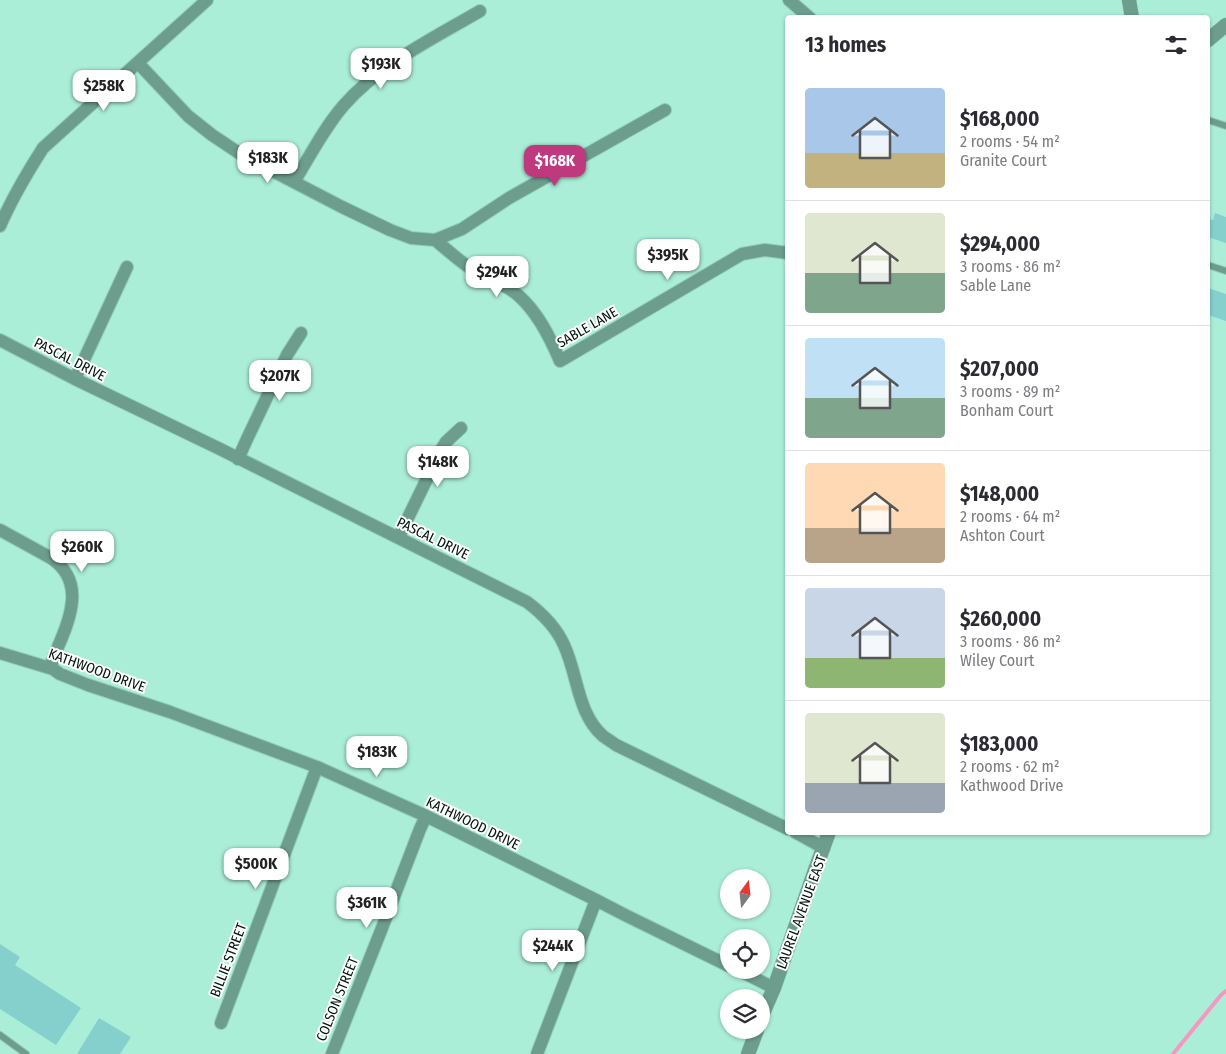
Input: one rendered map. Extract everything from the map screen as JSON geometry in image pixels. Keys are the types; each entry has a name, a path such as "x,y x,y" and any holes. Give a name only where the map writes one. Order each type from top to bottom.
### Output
{"street":[{"path":"0,226 10,202 43,148 207,0"},
{"path":"789,0 806,15"},
{"path":"1129,0 1132,15"},
{"path":"294,182 330,122 345,103 384,69 480,11"},
{"path":"1210,38 1226,25"},
{"path":"138,63 188,116 242,155 390,230 410,238 434,240 462,229 509,198 665,110"},
{"name":"SABLE LANE","path":"434,240 478,273 518,295 551,338 560,361 742,254 765,250 785,253"},
{"path":"75,379 127,267"},
{"path":"238,459 287,355 301,334"},
{"name":"PASCAL DRIVE","path":"0,340 75,379 527,602 546,618 564,644 571,662 579,696 588,717 604,736 616,745 785,828"},
{"path":"399,538 441,450 446,442 461,428"},
{"path":"0,530 57,562 69,577 72,591 71,608 52,661 53,669"},
{"name":"KATHWOOD DRIVE","path":"0,653 53,669 60,674 88,685 170,712 317,767 426,816 720,962"},
{"name":"BILLIE STREET","path":"220,1023 317,767"},
{"name":"COLSON STREET","path":"332,1054 426,816"},
{"path":"800,835 824,848"},
{"name":"LAUREL AVENUE EAST","path":"770,997 828,835"},
{"path":"537,1054 596,900"},
{"path":"756,979 774,988"},
{"path":"748,1054 754,1039"}],"lane":[{"path":"1210,121 1226,126"},
{"path":"1210,266 1226,272"},
{"path":"0,1035 26,1054"}],"building":[{"path":"1215,213 1226,217 1226,243 1210,238 1210,219 1213,220"},
{"path":"1210,289 1226,294 1226,321 1210,316"},
{"path":"0,944 20,957 15,965 81,1008 56,1045 0,1009"},
{"path":"99,1018 131,1037 120,1054 77,1054"}],"waterway":[{"path":"1173,1054 1226,991"}]}
